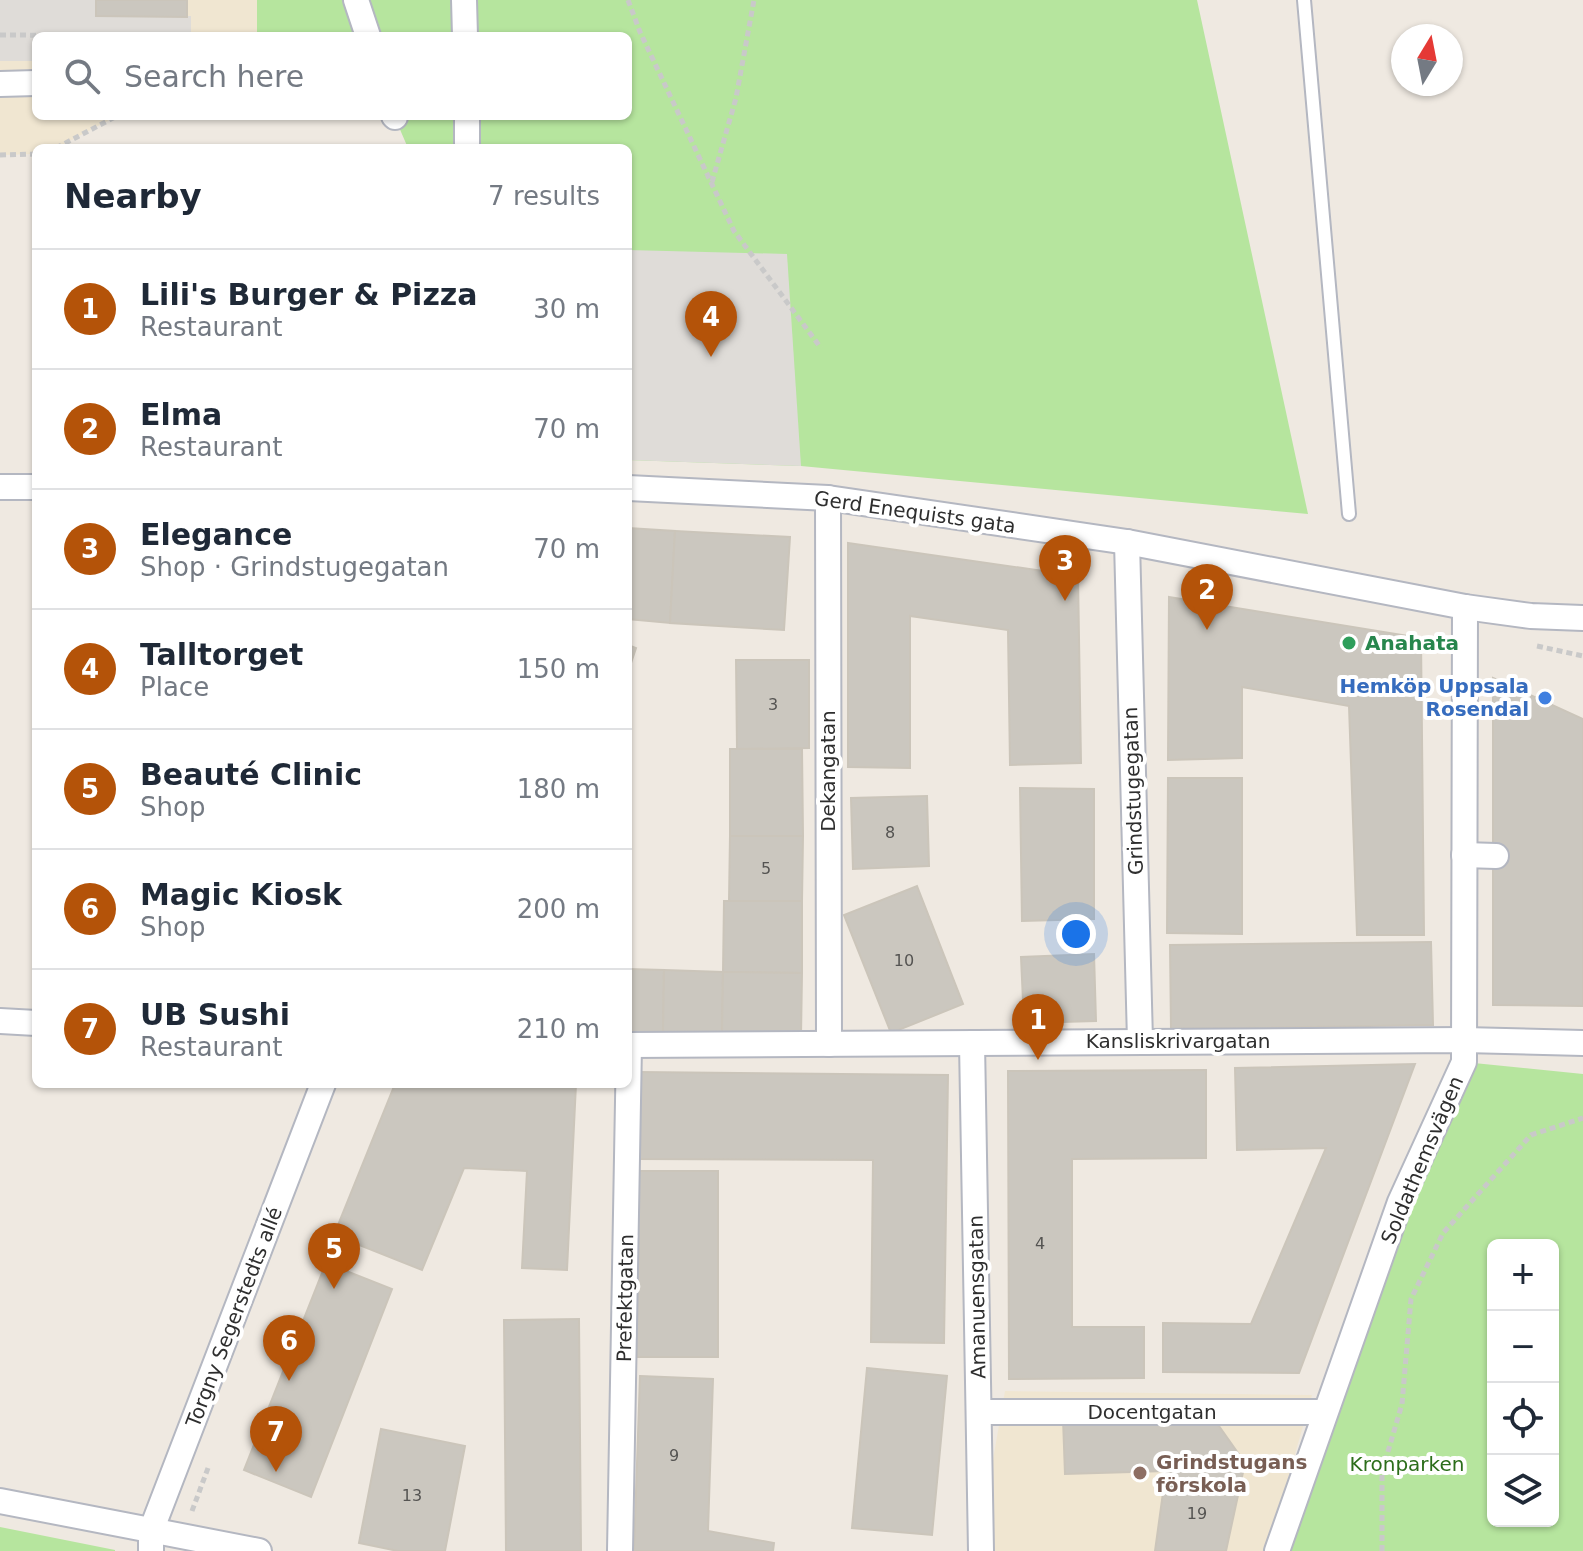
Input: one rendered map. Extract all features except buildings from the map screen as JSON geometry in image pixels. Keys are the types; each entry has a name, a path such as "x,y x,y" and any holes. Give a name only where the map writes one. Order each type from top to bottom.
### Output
{"street":[{"path":"356,0 367,32"},
{"path":"464,0 465,32"},
{"path":"0,84 32,83"},
{"path":"467,120 467,144"},
{"path":"0,487 32,487"},
{"name":"Gerd Enequists gata","path":"632,488 828,498 1127,542 1465,607 1531,616 1583,618"},
{"name":"Dekangatan","path":"828,498 829,1044"},
{"name":"Grindstugegatan","path":"1127,542 1140,1041"},
{"name":"Soldathemsvägen","path":"1277,1551 1400,1202 1464,1062 1465,607"},
{"name":"Gerd Enequists gata","path":"1531,616 1583,629"},
{"path":"1464,855 1496,856"},
{"path":"0,1021 32,1023"},
{"name":"Kansliskrivargatan","path":"632,1045 1464,1040 1583,1043"},
{"name":"Amanuensgatan","path":"972,1043 981,1551"},
{"name":"Torgny Segerstedts allé","path":"151,1541 321,1088"},
{"name":"Prefektgatan","path":"620,1551 627,1088"},
{"name":"Docentgatan","path":"979,1412 1324,1412"},
{"path":"0,1501 151,1541 259,1551"}],"lane":[{"path":"1304,0 1349,514"}],"path":[{"path":"628,0 734,231 821,348"},
{"path":"712,184 736,98 751,9 756,0"},
{"path":"0,35 32,35"},
{"path":"64,144 109,120"},
{"path":"0,155 32,154"},
{"path":"1382,1551 1382,1472 1402,1404 1411,1299 1443,1233 1531,1135 1583,1118"}],"shaded area":[{"path":"0,0 257,0 257,32 32,32 32,120 109,120 64,144 32,144 32,154 0,155"},
{"path":"0,0 96,0 96,16 191,16 191,32 32,32 32,61 0,61"},
{"path":"632,250 787,254 801,466 632,460"},
{"name":"Grindstugans förskola","path":"1005,1391 1312,1395 1267,1551 977,1551"}],"green space":[{"path":"257,0 1197,0 1308,514 801,466 632,460 632,144 406,144 396,120 632,120 632,32 257,32"},
{"name":"Kronparken","path":"1464,1062 1583,1074 1583,1551 1286,1551 1381,1266"},
{"path":"0,1527 115,1550 115,1551 0,1551"}],"place":[{"name":"Talltorget","path":"711,357"},
{"name":"Elegance","path":"1065,601"},
{"name":"Elma","path":"1207,630"},
{"name":"Anahata","path":"1349,643"},
{"name":"Hemköp Uppsala Rosendal","path":"1545,698"},
{"name":"Lili's Burger & Pizza","path":"1038,1060"},
{"name":"Beauté Clinic","path":"334,1289"},
{"name":"Magic Kiosk","path":"289,1381"},
{"name":"UB Sushi","path":"276,1472"},
{"name":"Grindstugans förskola","path":"1140,1473"}]}
